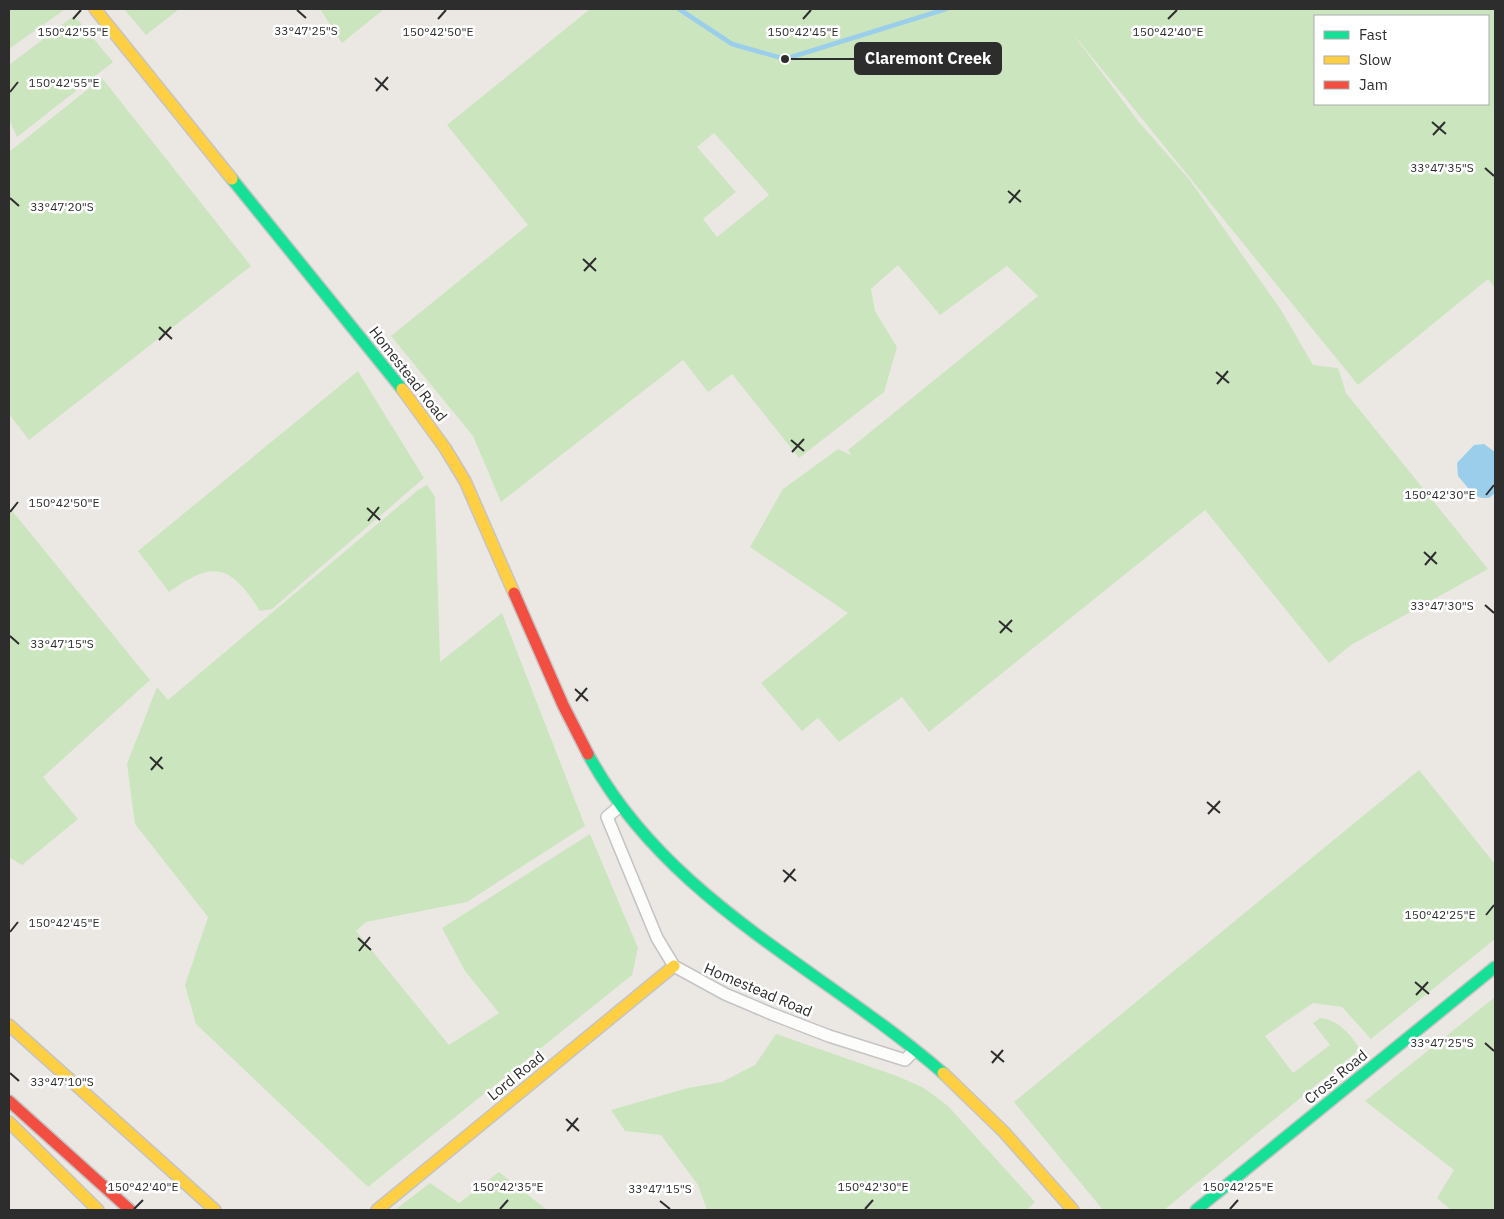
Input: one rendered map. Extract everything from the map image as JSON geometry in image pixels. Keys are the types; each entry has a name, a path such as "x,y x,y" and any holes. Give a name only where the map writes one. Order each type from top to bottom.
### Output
{"main road":[{"name":"Homestead Road","path":"95,9 394,379 445,448 465,481 573,729 595,769 620,806 671,864 722,910 915,1050 994,1121 1073,1210"},
{"name":"Lord Road","path":"376,1210 674,966"},
{"name":"Cross Road","path":"1196,1210 1495,967"},
{"path":"9,1025 215,1210"},
{"path":"9,1101 130,1210"},
{"path":"9,1122 98,1210"}],"street":[{"name":"Homestead Road","path":"620,806 607,817 657,938 674,966 725,994 837,1038 905,1060 915,1050"}],"green space":[{"path":"9,9 64,9 64,10 9,49"},
{"path":"124,9 179,9 146,35"},
{"path":"320,9 384,9 342,43"},
{"path":"590,9 1495,9 1495,288 1488,279 1358,385 1070,30 1138,121 1189,179 1281,310 1313,365 1338,368 1346,393 1488,569 1351,645 1329,663 1205,510 929,732 902,697 839,742 818,718 802,731 761,683 848,613 750,547 783,489 838,449 851,455 848,450 1038,296 1007,266 940,315 898,265 871,289 875,311 897,347 884,392 799,458 732,374 708,392 683,360 501,502 473,436 391,336 528,225 447,125","holes":["714,133 769,195 717,237 703,219 736,192 697,147"]},
{"path":"71,18 78,20 113,62 17,137 9,119 9,65"},
{"path":"102,78 251,266 29,440 9,414 9,152"},
{"path":"358,371 424,478 272,609 260,611 240,584 230,576 220,572 210,571 198,575 169,592 138,551"},
{"path":"427,485 435,497 440,662 502,613 585,826 467,902 366,922 356,931 449,1045 499,1013 465,971 442,928 590,834 638,948 632,975 368,1187 196,1024 185,985 208,917 135,824 127,764 157,687 168,700 418,490"},
{"path":"9,507 150,680 43,777 78,819 22,865 9,857"},
{"path":"1419,770 1495,864 1495,939 1371,1039 1342,1007 1313,1003 1265,1036 1293,1073 1330,1045 1313,1023 1320,1018 1327,1019 1338,1025 1348,1033 1360,1049 1164,1210 1103,1210 1014,1102"},
{"path":"1495,997 1495,1210 1451,1210 1437,1198 1454,1170 1365,1101"},
{"path":"776,1034 897,1076 924,1088 948,1106 1035,1202 1027,1210 707,1210 698,1185 661,1135 625,1131 611,1110 688,1088 722,1082 755,1065"},
{"path":"499,1172 547,1210 395,1210 430,1183 459,1203"}],"water":[{"path":"1484,444 1495,452 1495,493 1489,498 1474,495 1458,476 1457,463 1474,445"}],"waterway":[{"path":"679,9 732,44 785,59 946,9"}],"traffic: fast":[{"path":"232,179 402,389"},
{"path":"588,754 621,806 660,851 703,892 798,965 896,1035 943,1073"},
{"path":"1196,1210 1495,967"}],"traffic: slow":[{"path":"95,9 232,179"},
{"path":"402,389 445,448 465,481 514,593"},
{"path":"377,1210 674,966"},
{"path":"9,1025 215,1210"},
{"path":"943,1073 1004,1132 1073,1210"},
{"path":"9,1122 98,1210"}],"traffic: jam":[{"path":"514,593 563,705 588,754"},
{"path":"9,1101 130,1210"}],"place":[{"name":"Claremont Creek","path":"785,59"}]}
